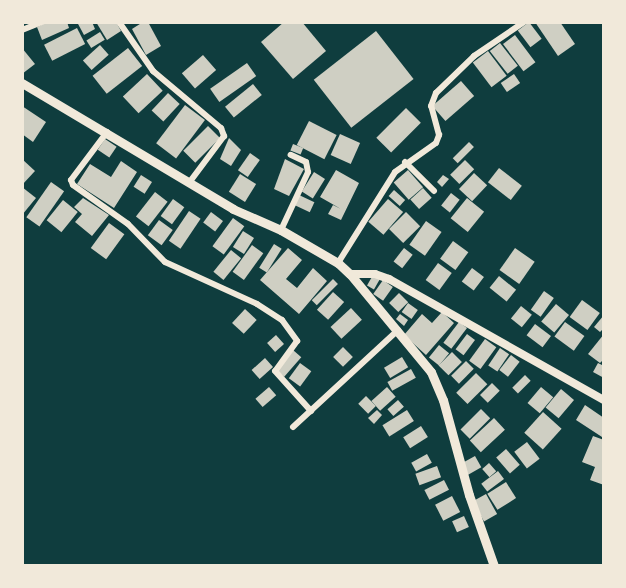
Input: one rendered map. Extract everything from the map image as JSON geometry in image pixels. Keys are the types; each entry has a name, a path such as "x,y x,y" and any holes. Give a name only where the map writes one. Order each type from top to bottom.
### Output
{"main road":[{"path":"22,82 107,131 233,209 281,230 338,263 350,274 398,329 430,372 443,400 469,495 494,566"}],"street":[{"path":"22,30 42,22"},
{"path":"119,22 153,71 221,128 224,136 189,183"},
{"path":"338,263 405,162 436,143 439,135 431,106 444,82 524,22"},
{"path":"107,131 71,180 73,185 128,224 172,266 257,304 282,320 297,339 275,371 311,411"},
{"path":"281,230 308,172 306,162 291,155"},
{"path":"405,162 434,191"},
{"path":"350,274 375,274 389,279 603,400"},
{"path":"293,427 398,329"}],"building":[{"path":"47,22 67,22 69,28 42,40 37,27"},
{"path":"77,22 92,22 95,29 84,35"},
{"path":"96,22 116,22 121,31 107,40"},
{"path":"143,22 148,22 161,46 146,55 132,29"},
{"path":"284,22 302,22 326,51 293,79 261,42"},
{"path":"529,22 542,39 530,47 518,30"},
{"path":"535,22 560,22 575,44 558,56"},
{"path":"77,28 85,44 52,61 44,45"},
{"path":"376,31 414,79 351,128 314,80"},
{"path":"100,32 105,40 91,48 86,40"},
{"path":"515,35 535,62 523,71 503,44"},
{"path":"500,43 518,66 508,74 490,51"},
{"path":"100,45 109,55 92,70 83,60"},
{"path":"22,48 35,64 22,74"},
{"path":"128,48 142,66 107,94 93,76"},
{"path":"488,51 507,76 491,87 473,62"},
{"path":"203,55 216,70 195,88 182,73"},
{"path":"247,63 256,76 219,102 210,89"},
{"path":"147,74 163,91 139,113 123,97"},
{"path":"514,74 520,83 507,92 501,83"},
{"path":"461,81 474,96 445,121 432,106"},
{"path":"253,84 262,95 234,118 225,107"},
{"path":"168,93 180,104 163,121 152,111"},
{"path":"185,105 205,120 176,158 156,143"},
{"path":"22,106 46,122 33,142 22,134"},
{"path":"406,108 421,123 391,153 376,138"},
{"path":"309,121 337,135 324,159 297,145"},
{"path":"208,126 220,138 195,163 183,151"},
{"path":"340,134 360,143 351,164 331,155"},
{"path":"229,138 241,150 231,166 220,159"},
{"path":"105,139 117,147 109,158 98,150"},
{"path":"469,142 474,147 458,163 453,158"},
{"path":"293,144 303,148 301,155 290,150"},
{"path":"250,153 260,160 248,177 238,170"},
{"path":"22,159 35,171 22,185"},
{"path":"285,159 304,169 289,196 274,189"},
{"path":"465,160 474,169 459,184 450,175"},
{"path":"121,161 137,172 114,208 77,184 90,164 111,177"},
{"path":"499,168 522,186 511,200 488,182"},
{"path":"336,170 359,183 341,220 328,214 333,205 341,209 320,197"},
{"path":"408,170 423,187 409,200 394,182"},
{"path":"314,172 325,179 313,198 302,192"},
{"path":"474,173 487,185 472,201 459,189"},
{"path":"240,174 256,184 245,202 229,192"},
{"path":"141,175 152,182 145,194 134,187"},
{"path":"443,175 449,179 442,187 437,182"},
{"path":"51,182 64,191 39,226 26,217"},
{"path":"22,187 36,198 22,215"},
{"path":"423,188 432,198 419,209 410,199"},
{"path":"394,190 405,200 400,206 389,196"},
{"path":"155,192 168,202 149,226 136,216"},
{"path":"451,193 460,200 450,212 441,206"},
{"path":"299,195 314,202 310,212 294,205"},
{"path":"83,198 109,215 92,236 75,222 82,214 74,207"},
{"path":"467,198 484,212 468,232 451,218"},
{"path":"173,199 184,207 172,224 161,216"},
{"path":"388,199 403,212 383,235 368,222"},
{"path":"63,200 78,212 61,232 47,220"},
{"path":"189,211 201,219 180,249 169,241"},
{"path":"211,212 223,221 215,231 203,222"},
{"path":"406,212 420,226 403,243 389,229"},
{"path":"233,218 244,226 224,255 212,246"},
{"path":"159,220 173,230 162,245 148,235"},
{"path":"426,221 442,232 425,256 409,245"},
{"path":"109,223 124,234 106,259 91,248"},
{"path":"243,231 254,238 244,254 233,247"},
{"path":"453,241 468,252 455,270 440,259"},
{"path":"274,244 282,249 267,273 259,268"},
{"path":"252,245 263,253 244,280 233,272"},
{"path":"288,248 302,260 286,279 297,288 313,268 327,281 299,314 260,280"},
{"path":"404,248 413,255 402,268 394,261"},
{"path":"515,248 535,262 519,284 500,270"},
{"path":"231,250 241,258 223,280 213,272"},
{"path":"438,263 452,273 439,290 426,280"},
{"path":"472,268 484,277 474,291 462,282"},
{"path":"373,275 380,279 374,289 367,285"},
{"path":"499,276 516,290 507,302 490,288"},
{"path":"333,279 338,284 317,305 312,300"},
{"path":"383,280 393,287 383,301 373,294"},
{"path":"544,291 554,298 541,317 531,310"},
{"path":"333,292 344,302 328,320 317,310"},
{"path":"399,293 408,302 398,312 389,303"},
{"path":"582,300 600,313 587,330 570,317"},
{"path":"408,303 418,310 412,319 402,312"},
{"path":"556,304 569,315 554,333 541,322"},
{"path":"521,306 532,315 522,327 511,318"},
{"path":"351,308 362,320 341,339 331,327"},
{"path":"245,309 257,320 244,334 232,323"},
{"path":"442,312 454,323 426,355 404,335 422,314 432,323"},
{"path":"400,314 408,320 404,326 396,319"},
{"path":"604,315 604,328 600,332 594,327"},
{"path":"459,322 467,328 451,349 443,343"},
{"path":"565,322 584,336 574,351 554,337"},
{"path":"535,324 551,336 543,347 527,335"},
{"path":"467,334 475,340 464,355 456,349"},
{"path":"604,334 604,359 600,363 588,354"},
{"path":"276,335 284,344 275,352 267,343"},
{"path":"485,339 496,347 480,369 469,361"},
{"path":"439,345 449,353 439,366 429,357"},
{"path":"343,347 353,357 343,367 333,357"},
{"path":"500,348 509,354 497,372 488,365"},
{"path":"293,350 301,357 284,377 276,370"},
{"path":"452,352 462,362 448,375 439,365"},
{"path":"511,355 520,362 508,377 499,370"},
{"path":"402,357 408,367 390,378 384,368"},
{"path":"265,358 273,367 260,379 252,370"},
{"path":"466,361 474,369 459,384 451,376"},
{"path":"300,363 311,371 300,387 289,378"},
{"path":"598,363 604,366 604,378 593,372"},
{"path":"411,369 416,378 392,391 387,382"},
{"path":"476,373 487,384 468,404 456,393"},
{"path":"525,375 531,381 518,393 512,388"},
{"path":"492,383 500,391 488,403 480,395"},
{"path":"269,387 276,395 263,407 255,399"},
{"path":"387,387 396,397 380,411 371,401"},
{"path":"541,387 553,397 540,413 528,403"},
{"path":"561,389 574,400 559,418 546,407"},
{"path":"366,396 376,406 368,414 358,404"},
{"path":"398,400 404,407 393,416 387,409"},
{"path":"585,405 604,418 602,437 576,420"},
{"path":"481,409 490,418 470,439 460,430"},
{"path":"377,410 382,415 374,424 368,418"},
{"path":"407,410 414,421 389,436 382,425"},
{"path":"543,412 562,429 543,450 524,433"},
{"path":"494,418 505,430 481,452 470,441"},
{"path":"421,426 428,437 410,448 403,437"},
{"path":"593,436 604,440 604,485 590,480 595,467 582,462"},
{"path":"527,442 540,459 527,468 514,452"},
{"path":"506,449 520,465 510,473 496,458"},
{"path":"427,454 432,463 416,471 411,463"},
{"path":"475,456 481,467 468,475 462,463"},
{"path":"489,463 496,471 489,477 482,469"},
{"path":"437,466 441,477 419,485 415,474"},
{"path":"498,471 504,479 487,492 481,484"},
{"path":"444,480 449,490 429,500 424,490"},
{"path":"506,482 516,498 497,510 487,494"},
{"path":"486,494 497,514 484,521 473,501"},
{"path":"452,496 460,512 443,521 435,505"},
{"path":"464,516 469,527 457,532 452,521"}]}
